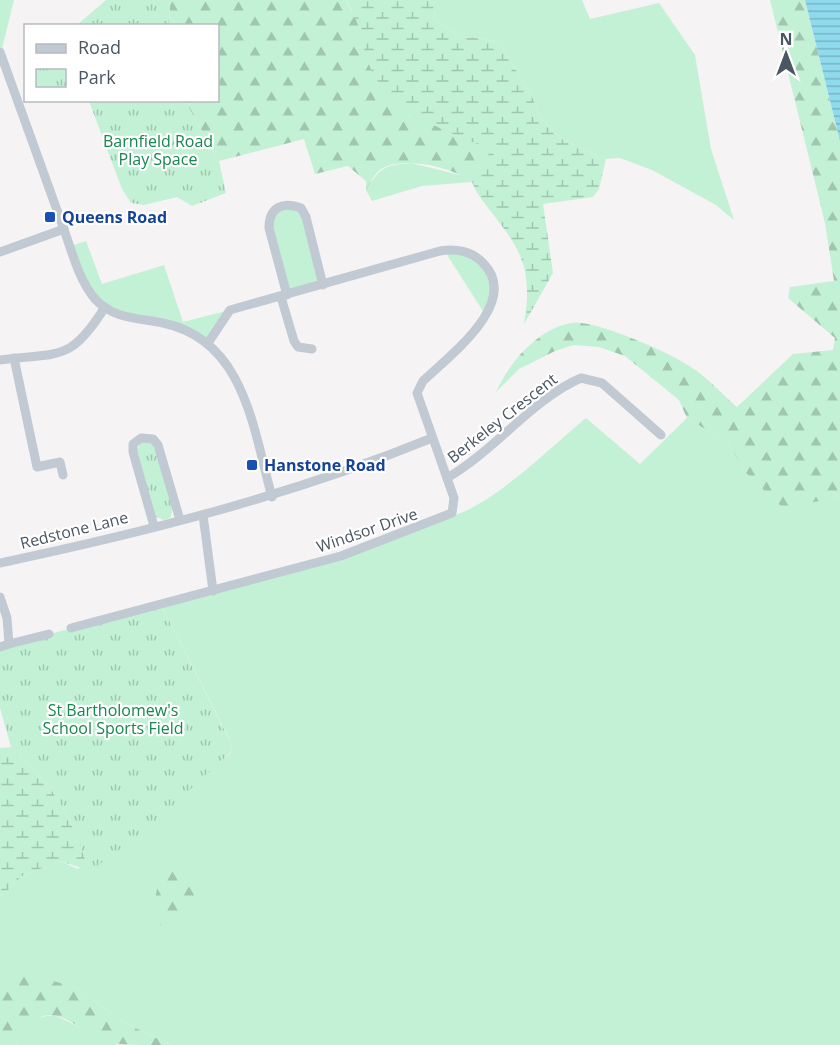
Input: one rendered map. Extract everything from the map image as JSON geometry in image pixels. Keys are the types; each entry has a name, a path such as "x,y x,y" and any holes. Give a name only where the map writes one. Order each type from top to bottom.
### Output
{"street":[{"path":"0,52 64,229 89,290 105,307 131,318 182,329 208,343 229,364 244,392 272,496"},
{"path":"208,343 230,310 284,296 323,285 306,217 301,208 281,205 273,210 269,219 269,228 284,296 294,341 298,346 312,349"},
{"path":"0,252 64,229"},
{"name":"Windsor Drive","path":"71,628 341,556 452,513 454,507 447,478 417,389 486,316 494,294 493,283 484,264 466,252 444,250 323,285"},
{"path":"0,360 56,354 72,348 88,334 105,307"},
{"path":"14,358 38,467 60,462 63,474"},
{"name":"Berkeley Crescent","path":"447,478 466,467 557,392 581,378 602,383 661,435"},
{"name":"Redstone Lane","path":"154,526 133,452 134,444 141,438 153,439 158,445 180,520"},
{"name":"Redstone Lane","path":"0,563 203,515 272,496 350,470 432,438"},
{"path":"203,515 213,591"},
{"path":"0,597 7,618 4,646 49,634"}],"green space":[{"path":"0,0 14,0 1,53 0,53"},
{"path":"106,0 170,0 169,24 78,24"},
{"path":"170,0 345,0 358,21 371,68 492,150 472,182 440,168 400,163 380,170 366,190 366,181 348,166 315,174 304,139 219,161 186,102 219,102 219,24 169,24"},
{"path":"345,0 433,0 435,20 459,35 498,42 531,94 540,117 561,139 606,159 599,189 593,197 543,204 553,273 524,324 527,292 524,266 505,230 479,196 472,182 491,150 423,120 393,99 380,85 371,69 355,16"},
{"path":"433,0 582,0 590,19 659,3 695,55 711,149 734,220 716,205 652,170 620,158 606,159 561,139 540,117 531,94 498,42 459,35 435,20"},
{"path":"770,0 805,0 840,141 840,497 783,508 746,473 728,443 687,418 679,400 625,356 599,347 574,345 555,351 519,369 496,392 526,348 548,332 572,323 582,323 613,331 678,359 701,374 737,407 793,354 833,350 835,338 788,298 790,287 834,281 825,223"},
{"name":"Barnfield Road Play Space","path":"89,102 186,102 219,161 226,193 192,206 177,197 144,205 131,203 122,189"},
{"path":"411,163 464,176 472,182 422,186 372,201 366,190 379,172 395,165"},
{"path":"301,208 323,285 287,295 269,228 273,210"},
{"path":"86,241 102,284 164,265 183,322 230,310 208,343 181,331 137,320 109,309 93,296 70,246"},
{"path":"444,250 476,257 493,283 486,316"},
{"path":"586,418 640,464 687,418 728,443 746,473 783,507 840,497 840,1045 171,1045 125,1023 75,987 0,974 0,895 4,894 22,876 60,861 78,869 231,753 230,740 161,605 293,570 462,512 499,491 519,476"},
{"path":"140,442 153,443 173,509 170,518 164,520 156,517 137,451"},
{"name":"St Bartholomew's School Sports Field","path":"161,605 230,741 231,752 145,831 90,871 71,823 51,789 11,747 0,708 0,647"},
{"path":"11,747 51,789 71,823 90,871 60,861 22,876 4,894 0,895 0,748"},
{"path":"170,869 190,878 196,893 190,911 179,929 161,927 155,899 160,875"},
{"path":"0,974 35,976 75,987 125,1023 171,1045 115,1044 62,1018 50,1015 39,1018 28,1027 16,1045 0,1045"},
{"path":"54,1015 117,1045 16,1045 30,1023 39,1018"}],"water":[{"path":"805,0 840,0 840,141"}],"place":[{"name":"Queens Road","path":"50,217"},
{"name":"Hanstone Road","path":"252,465"}]}
